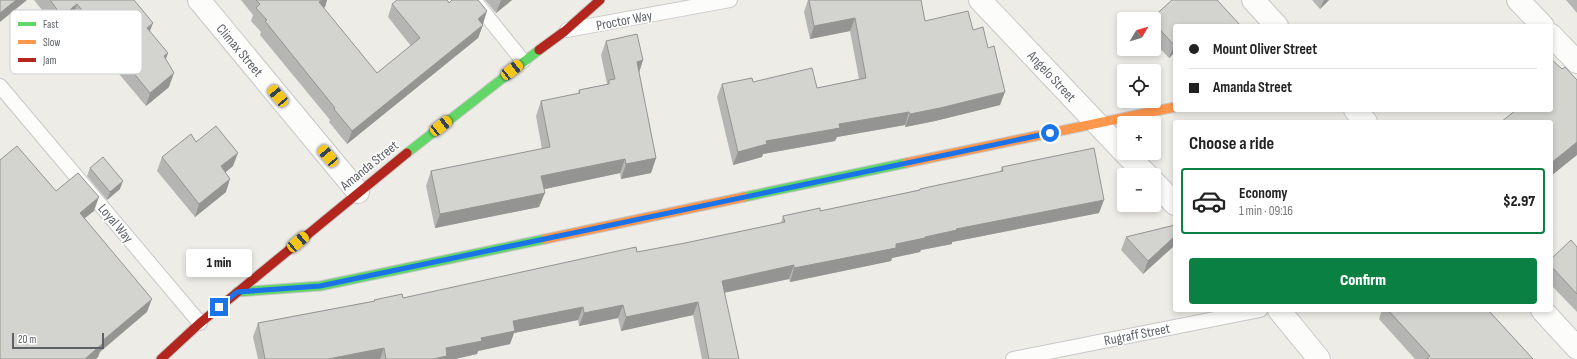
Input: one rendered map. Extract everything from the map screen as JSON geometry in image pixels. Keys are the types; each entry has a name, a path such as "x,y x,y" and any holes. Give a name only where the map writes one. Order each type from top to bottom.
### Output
{"street":[{"name":"Climax Street","path":"199,0 358,192"},
{"name":"Amanda Street","path":"162,359 200,323 358,192 523,61 565,31 600,0"},
{"name":"Angelo Street","path":"980,0 1117,144"},
{"path":"1253,0 1275,24"},
{"path":"1518,0 1537,24"},
{"path":"1553,40 1577,62"},
{"path":"237,292 320,286 1173,107"},
{"path":"1357,112 1364,120"},
{"name":"Angelo Street","path":"1133,160 1140,168"},
{"path":"1161,189 1173,202"},
{"path":"1281,312 1319,359"},
{"path":"1544,312 1577,348"}],"lane":[{"path":"474,0 523,61"},
{"name":"Proctor Way","path":"565,31 730,0"},
{"name":"Loyal Way","path":"0,86 200,323"},
{"name":"Rugraff Street","path":"1013,359 1250,312"}],"building":[{"path":"0,0 16,0 0,13"},
{"path":"50,0 134,0 153,23 147,28 168,53 164,56 174,73 150,93 134,74 142,74 142,10 82,10 77,4 70,10 58,10"},
{"path":"256,0 322,0 319,2 377,73 420,38 392,4 397,0 447,0 449,3 452,0 478,0 487,11 478,19 483,25 352,131 265,21 267,20 256,8 260,4"},
{"path":"809,0 921,0 925,21 968,11 973,30 983,27 988,48 994,46 1005,92 910,114 909,112 839,124 840,128 766,141 767,144 738,152 722,84 752,78 753,82 812,68 817,88 866,78 855,18 814,26"},
{"path":"1172,0 1217,0 1239,24 1173,24 1173,44 1161,31 1161,12 1159,12"},
{"path":"637,34 643,60 637,62 656,158 626,164 625,159 541,176 545,193 440,214 431,171 550,147 541,101 580,93 579,90 609,84 609,80 615,79 606,41"},
{"path":"1553,61 1562,69 1565,67 1577,80 1577,142 1553,161 1553,120 1504,120 1514,112 1553,112"},
{"path":"216,126 238,153 221,166 230,179 199,204 162,157 191,134 196,142"},
{"path":"17,146 56,191 78,173 99,197 80,213 152,299 102,341 103,343 85,359 0,359 0,160"},
{"path":"1094,148 1104,200 956,229 957,230 896,244 896,248 794,268 794,265 722,281 739,359 709,359 698,302 626,317 623,305 584,313 583,307 513,321 515,331 481,338 482,341 446,348 447,356 433,359 386,359 384,348 328,359 265,359 258,323 375,301 374,300 402,294 403,298 636,247 637,252 685,243 785,222 783,216 820,208 820,211 920,190 1003,171 1002,167"},
{"path":"103,157 123,181 110,192 90,168"},
{"path":"1173,225 1173,238 1148,261 1126,237"},
{"path":"1571,240 1577,247 1577,294 1553,268 1553,257"},
{"path":"1390,312 1490,312 1533,359 1426,359 1430,356"}],"traffic: fast":[{"path":"407,153 539,50"},
{"path":"744,197 906,163"},
{"path":"237,292 320,286 545,239"}],"traffic: slow":[{"path":"906,163 1173,107"},
{"path":"545,239 744,197"}],"traffic: jam":[{"path":"539,50 565,31 600,0"},
{"path":"161,359 200,323 407,153"}],"route":[{"path":"219,307 237,292 320,286 1050,133"}]}
